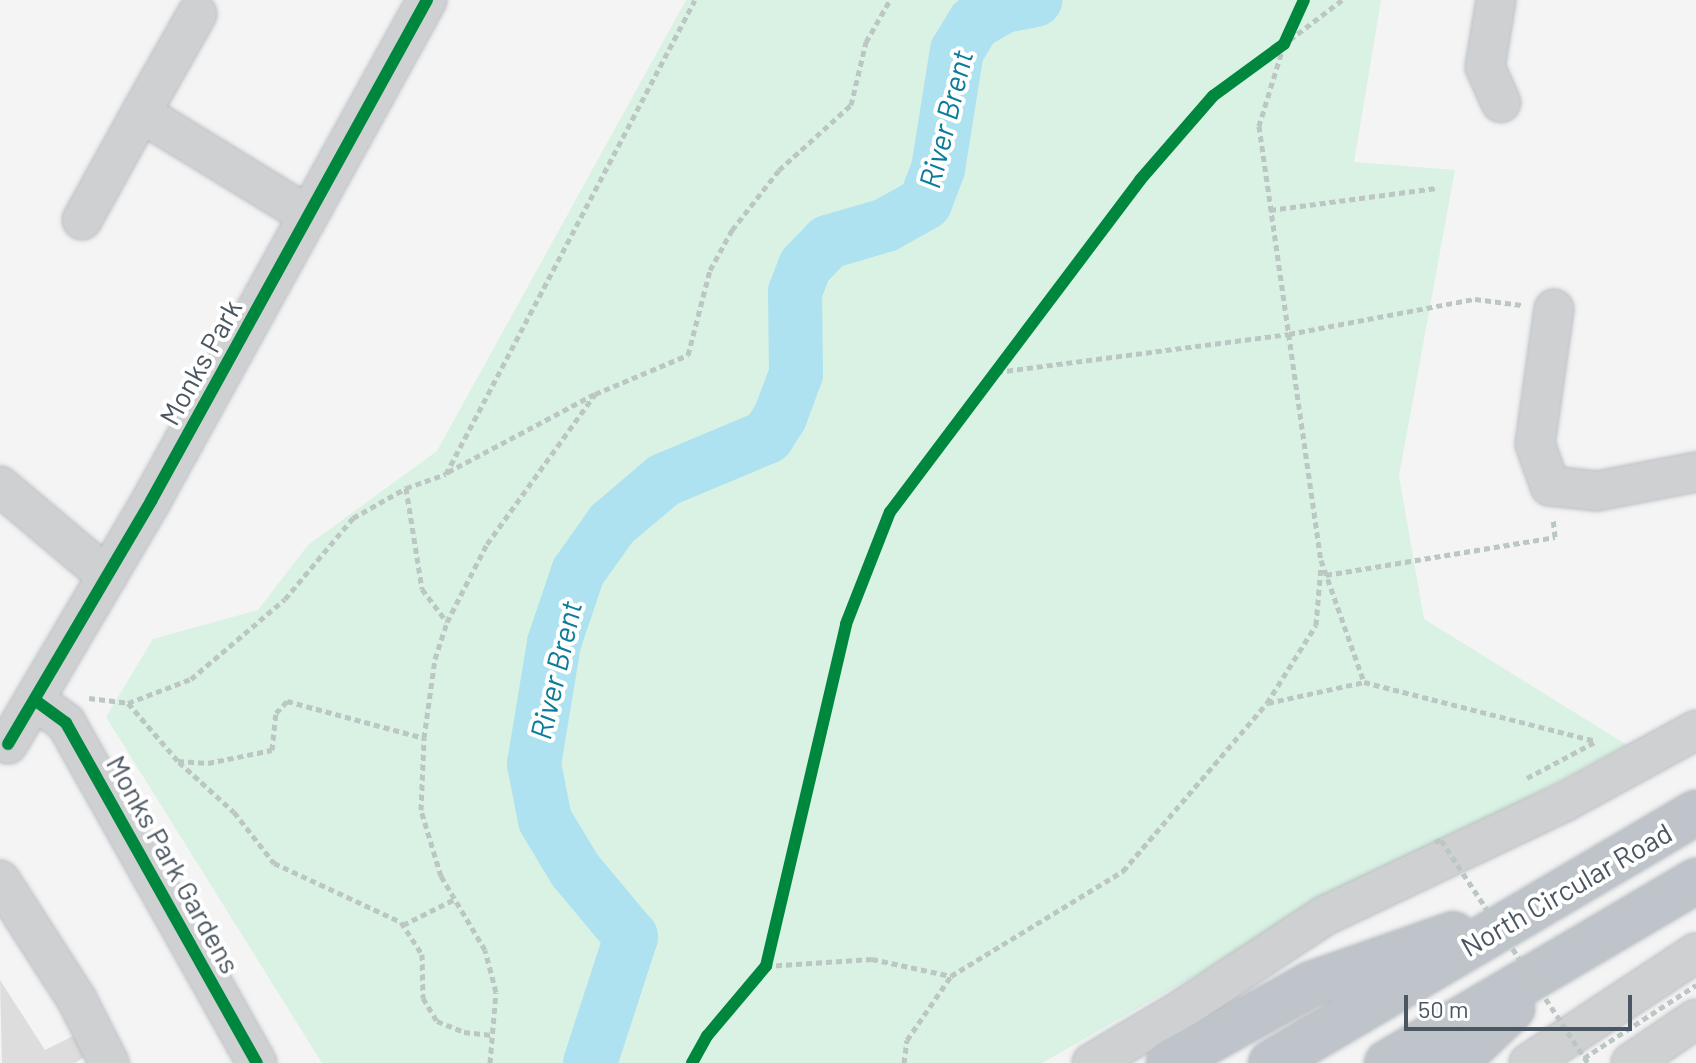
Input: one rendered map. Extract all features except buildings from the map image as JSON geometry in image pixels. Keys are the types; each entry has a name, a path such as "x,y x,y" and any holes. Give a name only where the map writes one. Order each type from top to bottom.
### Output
{"highway":[{"name":"North Circular Road","path":"1271,1063 1696,813"},
{"name":"North Circular Road","path":"1387,1063 1696,881"},
{"path":"1169,1063 1311,984 1349,968 1529,910"},
{"path":"1455,1063 1563,961"}],"street":[{"name":"Monks Park","path":"4,751 107,576 427,0"},
{"path":"1496,0 1485,67 1501,103"},
{"path":"82,220 197,14"},
{"path":"141,113 306,214"},
{"path":"1554,309 1535,444 1550,486 1597,491 1696,472"},
{"path":"0,486 107,576"},
{"name":"Monks Park Gardens","path":"38,697 66,723 257,1063"},
{"path":"1092,1063 1181,1010 1324,916 1566,801 1696,730"},
{"path":"0,880 77,1000 109,1063"},
{"path":"1529,1063 1696,953"},
{"path":"1631,1063 1696,1019"}],"path":[{"path":"446,474 695,0"},
{"path":"38,697 128,703 191,679 285,599 353,518 406,488 446,474 595,394 688,355 710,270 732,230 779,170 851,105 866,42 890,0"},
{"path":"1261,61 1342,0"},
{"path":"1299,11 1284,44 1259,126 1321,560 1364,682"},
{"path":"1270,210 1437,188"},
{"path":"997,372 1289,334 1475,299 1554,309"},
{"path":"988,383 1007,359"},
{"path":"490,1063 496,992 485,950 441,876 421,810 424,738 435,659 447,622 487,544 595,394"},
{"path":"1326,575 1555,537 1550,486"},
{"path":"406,488 422,589 447,622"},
{"path":"904,1063 907,1040 951,976 1123,871 1267,703 1316,625 1321,560"},
{"path":"1267,703 1364,682 1597,741 1611,741"},
{"path":"178,761 208,763 272,750 276,713 287,701 424,738"},
{"path":"128,703 178,761 234,812 274,863 378,908 403,925 422,954 423,998 437,1021 464,1032 492,1035"},
{"path":"1435,842 1441,840 1586,1060 1696,985"},
{"path":"403,925 455,899"},
{"path":"756,977 766,966 769,950"},
{"path":"766,966 872,959 951,976"}],"green space":[{"path":"686,0 1381,0 1354,162 1455,170 1399,476 1424,619 1627,745 1182,983 1042,1063 322,1063 106,717 153,639 258,610 308,545 437,451"}],"waterway":[{"name":"River Brent","path":"590,1063 631,937 575,870 545,820 534,764 554,643 578,572 612,524 664,480 767,437 780,417 796,374 795,292 805,266 828,242 886,225 925,203 938,169 957,51 974,23 1004,6 1035,0"}],"cycle path":[{"path":"8,744 151,501 427,0"},
{"path":"692,1063 707,1036 766,966 846,624 890,512 1140,180 1213,96 1284,44 1304,0"},
{"path":"36,701 66,723 257,1063"}]}
